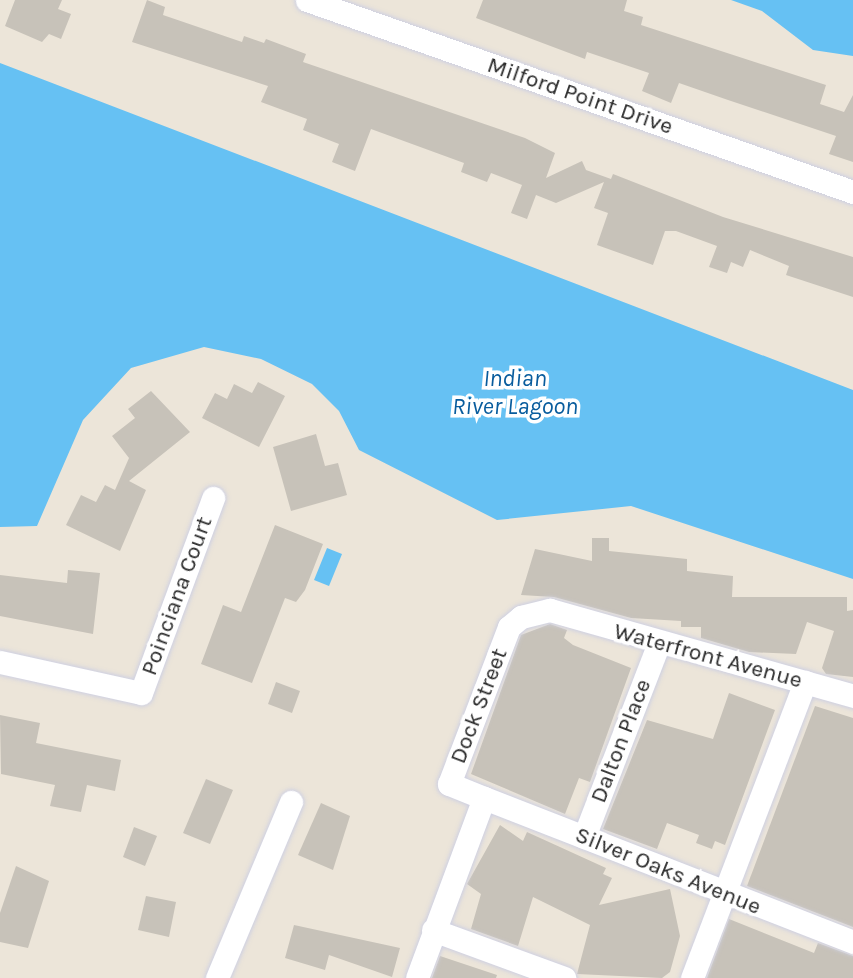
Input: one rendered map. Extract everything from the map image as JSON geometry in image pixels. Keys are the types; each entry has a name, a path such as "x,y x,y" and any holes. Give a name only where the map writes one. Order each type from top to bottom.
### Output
{"street":[{"name":"Milford Point Drive","path":"307,0 853,192"},
{"name":"Poinciana Court","path":"0,663 141,693 213,498"},
{"name":"Dock Street","path":"417,978 484,797 449,784 509,626 535,611 564,614"},
{"name":"Waterfront Avenue","path":"564,614 658,645 853,696"},
{"name":"Dalton Place","path":"584,837 658,645"},
{"path":"692,978 805,682"},
{"name":"Silver Oaks Avenue","path":"484,797 853,942"},
{"path":"217,978 290,802"},
{"path":"433,930 564,978"}],"water":[{"path":"731,0 853,0 853,56 813,50 762,11"},
{"name":"Indian River Lagoon","path":"0,63 853,390 853,579 631,506 497,520 359,450 339,411 312,384 261,359 204,347 131,368 83,420 37,526 0,527"},
{"path":"327,548 342,554 329,586 314,580"}],"building":[{"path":"15,0 62,0 58,9 71,14 61,39 49,34 42,42 5,26"},
{"path":"147,0 165,7 163,15 242,42 244,36 264,43 266,39 306,54 303,62 525,138 555,153 546,178 582,161 586,170 611,179 613,174 723,217 853,257 853,297 786,275 789,266 750,250 743,267 731,262 727,273 709,267 717,246 676,231 665,231 653,265 597,245 608,213 594,208 604,182 556,203 536,195 527,219 511,213 522,185 491,173 487,182 461,172 464,163 371,129 355,171 332,162 339,144 303,130 307,119 261,102 268,86 132,42"},
{"path":"483,0 627,0 624,11 643,17 641,25 826,85 820,104 844,112 853,95 853,162 829,154 836,136 679,83 671,103 642,91 649,73 587,52 585,59 476,18"},
{"path":"258,382 285,396 259,447 202,418 215,393 227,399 234,384 252,393"},
{"path":"151,391 190,432 129,481 146,490 120,551 66,525 81,495 96,502 105,485 115,490 129,458 112,436 135,418 128,409"},
{"path":"316,434 325,466 338,463 347,495 291,511 273,447"},
{"path":"275,525 323,544 305,590 296,602 285,598 252,683 201,664 223,605 241,612"},
{"path":"592,538 609,538 609,551 687,559 687,571 733,576 732,597 847,597 847,611 853,610 853,677 826,674 822,668 834,631 807,622 796,654 749,652 701,638 701,627 681,627 681,621 631,618 554,597 521,595 535,549 592,561"},
{"path":"68,570 100,573 93,634 0,616 0,575 67,583"},
{"path":"550,624 567,630 564,638 573,645 631,668 590,782 579,778 565,814 471,774 521,635"},
{"path":"276,682 300,691 292,713 268,704"},
{"path":"729,693 775,710 725,845 715,841 712,849 696,843 699,835 667,823 657,849 603,829 647,720 713,739"},
{"path":"815,706 853,718 853,927 747,886"},
{"path":"0,715 40,723 36,743 121,760 115,791 87,785 81,812 50,806 55,785 1,774"},
{"path":"206,779 233,790 210,844 183,833"},
{"path":"321,803 350,816 333,870 298,855"},
{"path":"500,825 523,841 527,832 606,868 603,874 612,878 599,905 670,889 680,936 670,972 662,978 577,974 590,925 533,897 518,946 471,929 481,894 467,884"},
{"path":"134,827 157,836 145,866 123,857"},
{"path":"16,866 49,881 28,948 0,942 0,913"},
{"path":"146,896 176,902 169,937 138,930"},
{"path":"729,919 814,953 818,943 853,956 853,978 707,978"},
{"path":"294,925 400,948 392,977 329,955 325,970 285,958"},
{"path":"440,956 497,975 496,978 432,978"}]}
